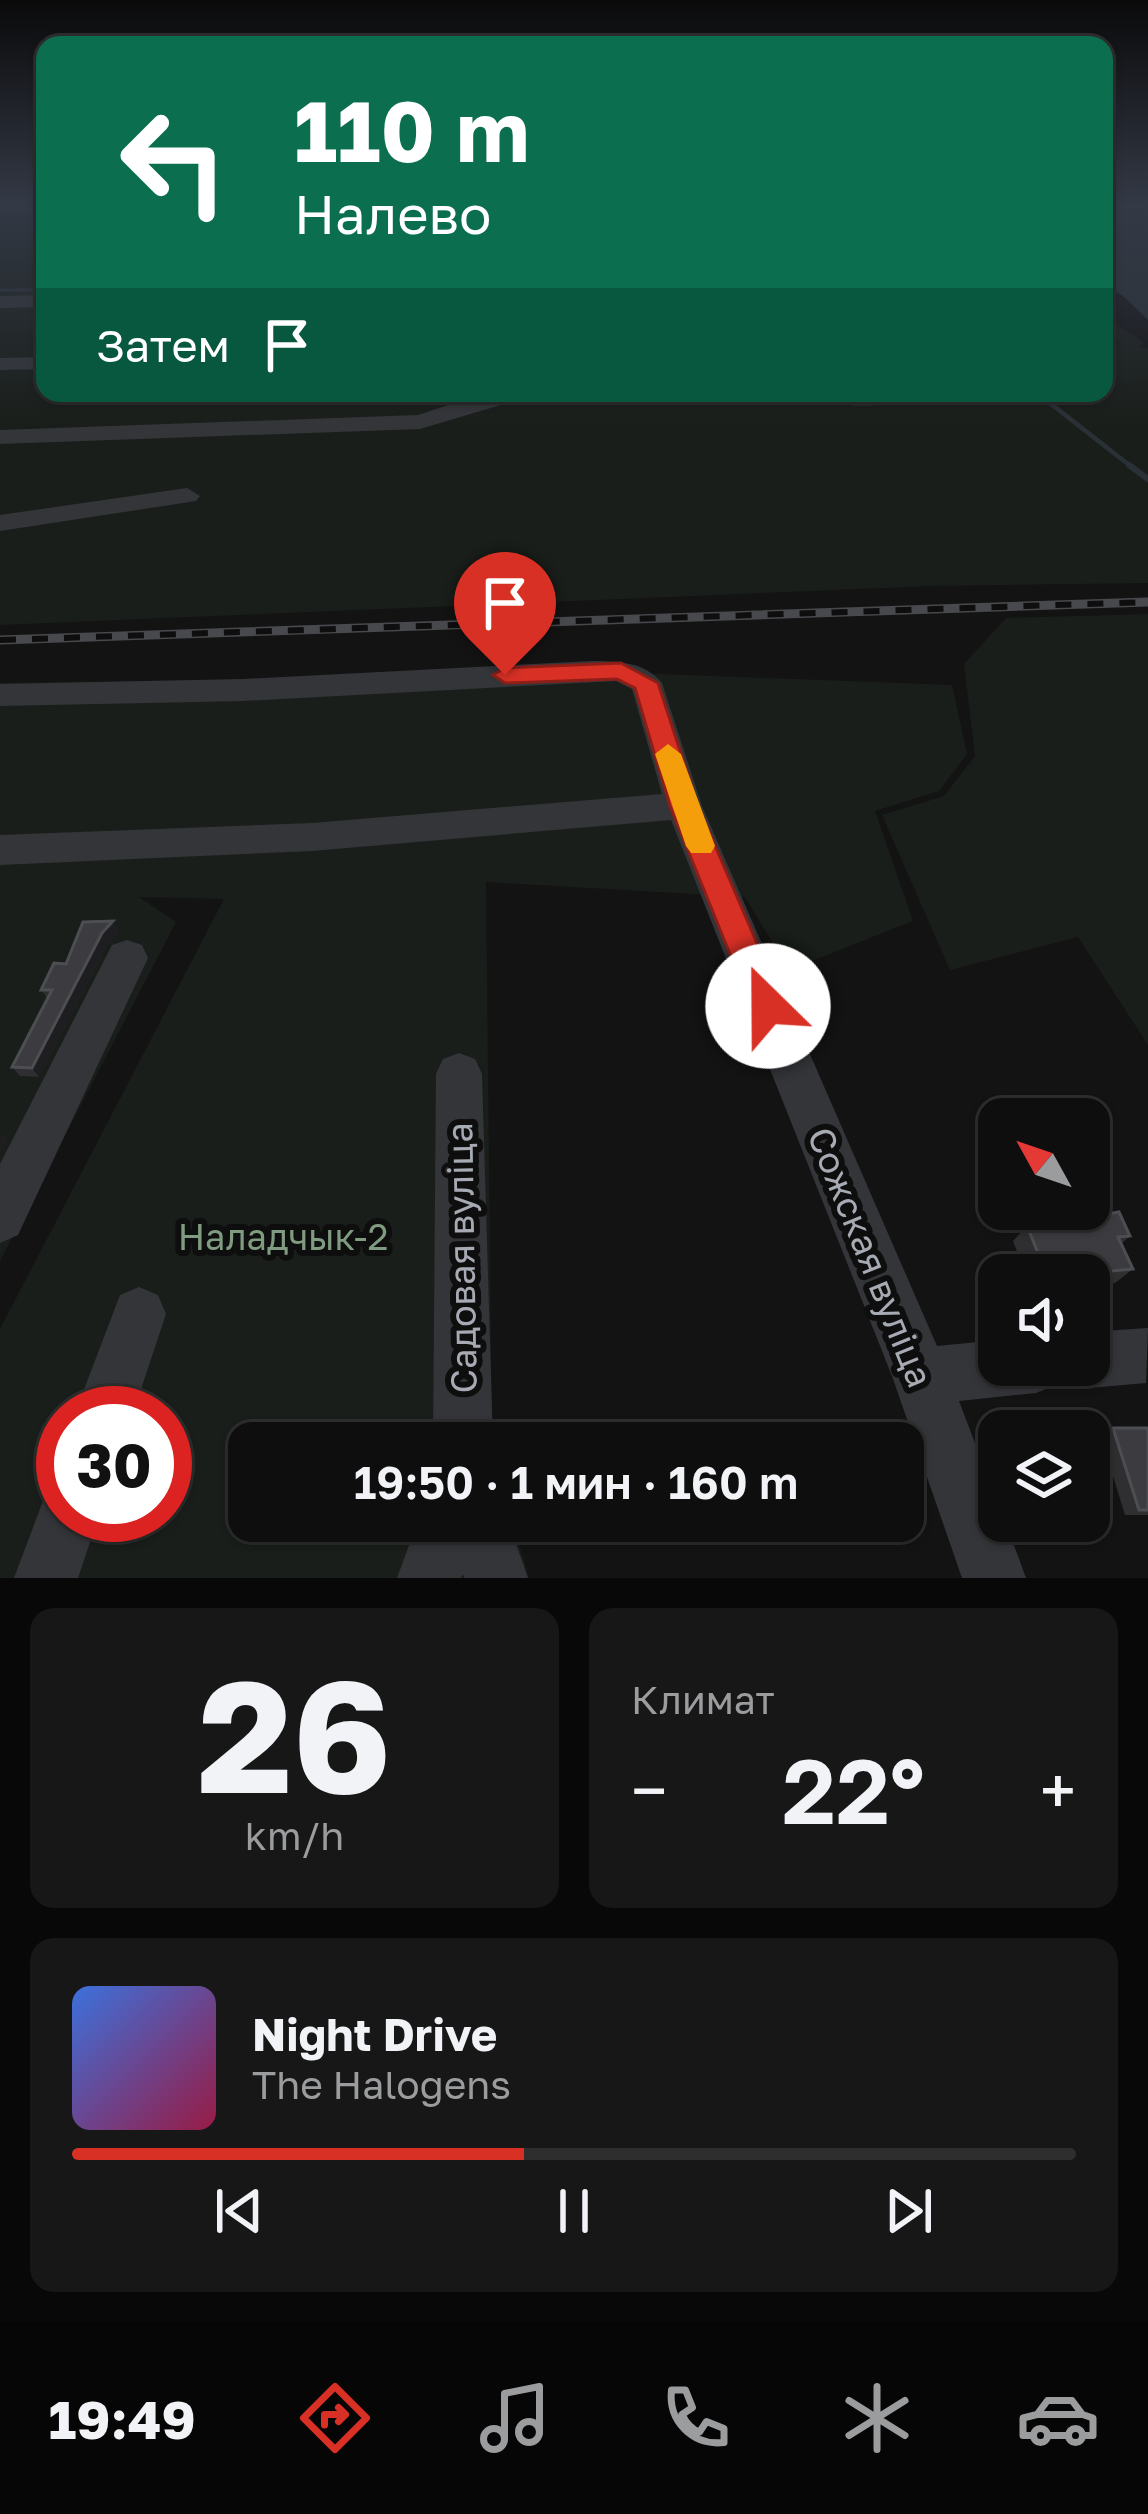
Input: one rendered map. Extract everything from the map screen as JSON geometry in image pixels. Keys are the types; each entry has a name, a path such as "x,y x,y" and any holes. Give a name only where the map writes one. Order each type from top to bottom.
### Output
{"street":[{"path":"0,302 36,301"},
{"path":"0,364 36,363"},
{"path":"0,437 420,422 475,402"},
{"path":"0,523 187,496"},
{"name":"Сожская вуліца","path":"0,695 243,690 621,671 646,683 684,806 921,1376 994,1578"},
{"path":"0,850 312,837 684,806"},
{"path":"0,1217 127,958"},
{"name":"Садовая вуліца","path":"459,1074 463,1422"},
{"path":"114,1386 139,1314"},
{"path":"1110,1358 1146,1355"},
{"path":"921,1376 978,1371"},
{"path":"46,1578 59,1542"},
{"path":"429,1578 442,1542"},
{"path":"485,1542 496,1578"}],"green space":[{"path":"0,279 36,279 36,402 1113,402 1113,342 1122,345 1113,341 1113,323 1144,342 1138,347 1148,348 1148,583 931,586 0,625"},
{"path":"1148,614 1148,1045 1078,937 950,970 882,815 944,796 975,756 964,664 1006,618"},
{"name":"Наладчык-2","path":"660,674 952,685 967,754 939,791 875,811 913,921 789,970 745,897 486,882 492,1422 228,1422 228,1542 518,1542 529,1578 0,1578 0,1329 224,899 139,897 176,922 0,1261 0,683"}],"shaded area":[{"path":"1113,279 1148,279 1148,320 1113,290"}],"building":[{"path":"113,921 102,933 32,1068 12,1067 52,990 41,990 54,963 66,964 83,922"},
{"path":"1119,1212 1130,1236 1118,1237 1133,1269 1110,1271 1110,1254 1038,1254 1029,1230 1110,1230 1110,1214"},
{"path":"1113,1428 1148,1428 1148,1510 1139,1510"}],"waterway":[{"path":"0,290 36,290"},
{"path":"1049,402 1132,467"},
{"path":"1132,467 1148,479"}],"railway":[{"path":"0,640 1148,602"}],"slow traffic":[{"path":"668,754 701,846"}],"route":[{"path":"505,675 621,671 646,683 684,806 768,1006"}]}
